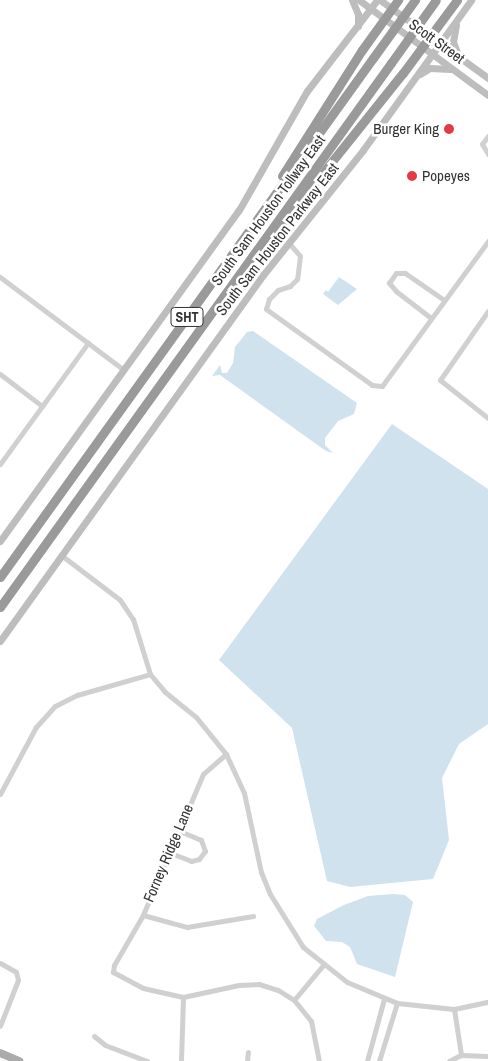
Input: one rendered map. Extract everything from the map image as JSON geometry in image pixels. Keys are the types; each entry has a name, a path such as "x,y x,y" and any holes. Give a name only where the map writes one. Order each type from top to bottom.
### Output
{"highway":[{"path":"259,217 303,138 398,0"},
{"name":"South Sam Houston Tollway East","path":"0,577 415,0"},
{"name":"South Sam Houston Tollway East","path":"0,607 436,0"},
{"path":"236,277 312,189 403,73 457,0"}],"main road":[{"path":"352,0 358,14 358,26"},
{"name":"Scott Street","path":"359,0 488,95"},
{"path":"0,541 239,210 307,92 378,0"},
{"name":"Scott Street","path":"378,0 488,78"},
{"name":"South Sam Houston Parkway East","path":"0,641 288,242 363,150 471,0"},
{"path":"456,21 454,42 460,58"},
{"path":"418,75 430,68 452,69"},
{"path":"0,1053 19,1061"}],"street":[{"path":"488,136 482,144 488,154"},
{"path":"288,242 300,256 297,279 290,286 278,290 269,299 266,310 372,385 382,386 488,241"},
{"path":"432,318 396,291 389,283 396,273 405,273 444,300"},
{"path":"0,278 124,370"},
{"path":"488,311 440,380 488,418"},
{"path":"0,464 88,343"},
{"path":"0,374 42,406"},
{"path":"61,555 120,600 133,619 150,674 165,692 196,717 226,754 244,793 261,872 270,894 303,947 348,982 396,1003 454,1009 488,1002"},
{"path":"0,794 36,727 56,706 77,695 150,674"},
{"name":"Forney Ridge Lane","path":"183,997 143,988 117,976 113,970 142,915 203,774 226,754"},
{"path":"168,852 191,861 199,859 205,851 201,840 178,830"},
{"path":"142,915 187,927 253,916"},
{"path":"0,963 16,972 18,980 0,1026"},
{"path":"294,1000 324,964"},
{"path":"181,1061 183,997 259,984 278,990 294,1000 311,1021 318,1061"},
{"path":"367,1061 384,999"},
{"path":"380,1061 396,1003"},
{"path":"454,1009 462,1055"},
{"path":"94,1036 105,1045 147,1061"},
{"path":"247,1061 248,1052"},
{"path":"448,1061 462,1055 488,1056"}],"water":[{"path":"339,277 357,289 338,305 323,294 326,290 328,292"},
{"path":"253,331 357,403 354,414 338,421 325,438 325,445 333,453 326,451 220,375 212,376 220,365 222,373 227,373 233,363 235,347 247,332"},
{"path":"392,424 488,489 488,724 459,744 442,778 449,840 433,879 350,887 327,881 292,728 219,660"},
{"path":"405,895 413,902 395,977 357,964 350,947 342,942 326,941 314,926 317,919 344,905 368,896"}],"place":[{"name":"Burger King","path":"449,129"},
{"name":"Popeyes","path":"412,176"}]}
